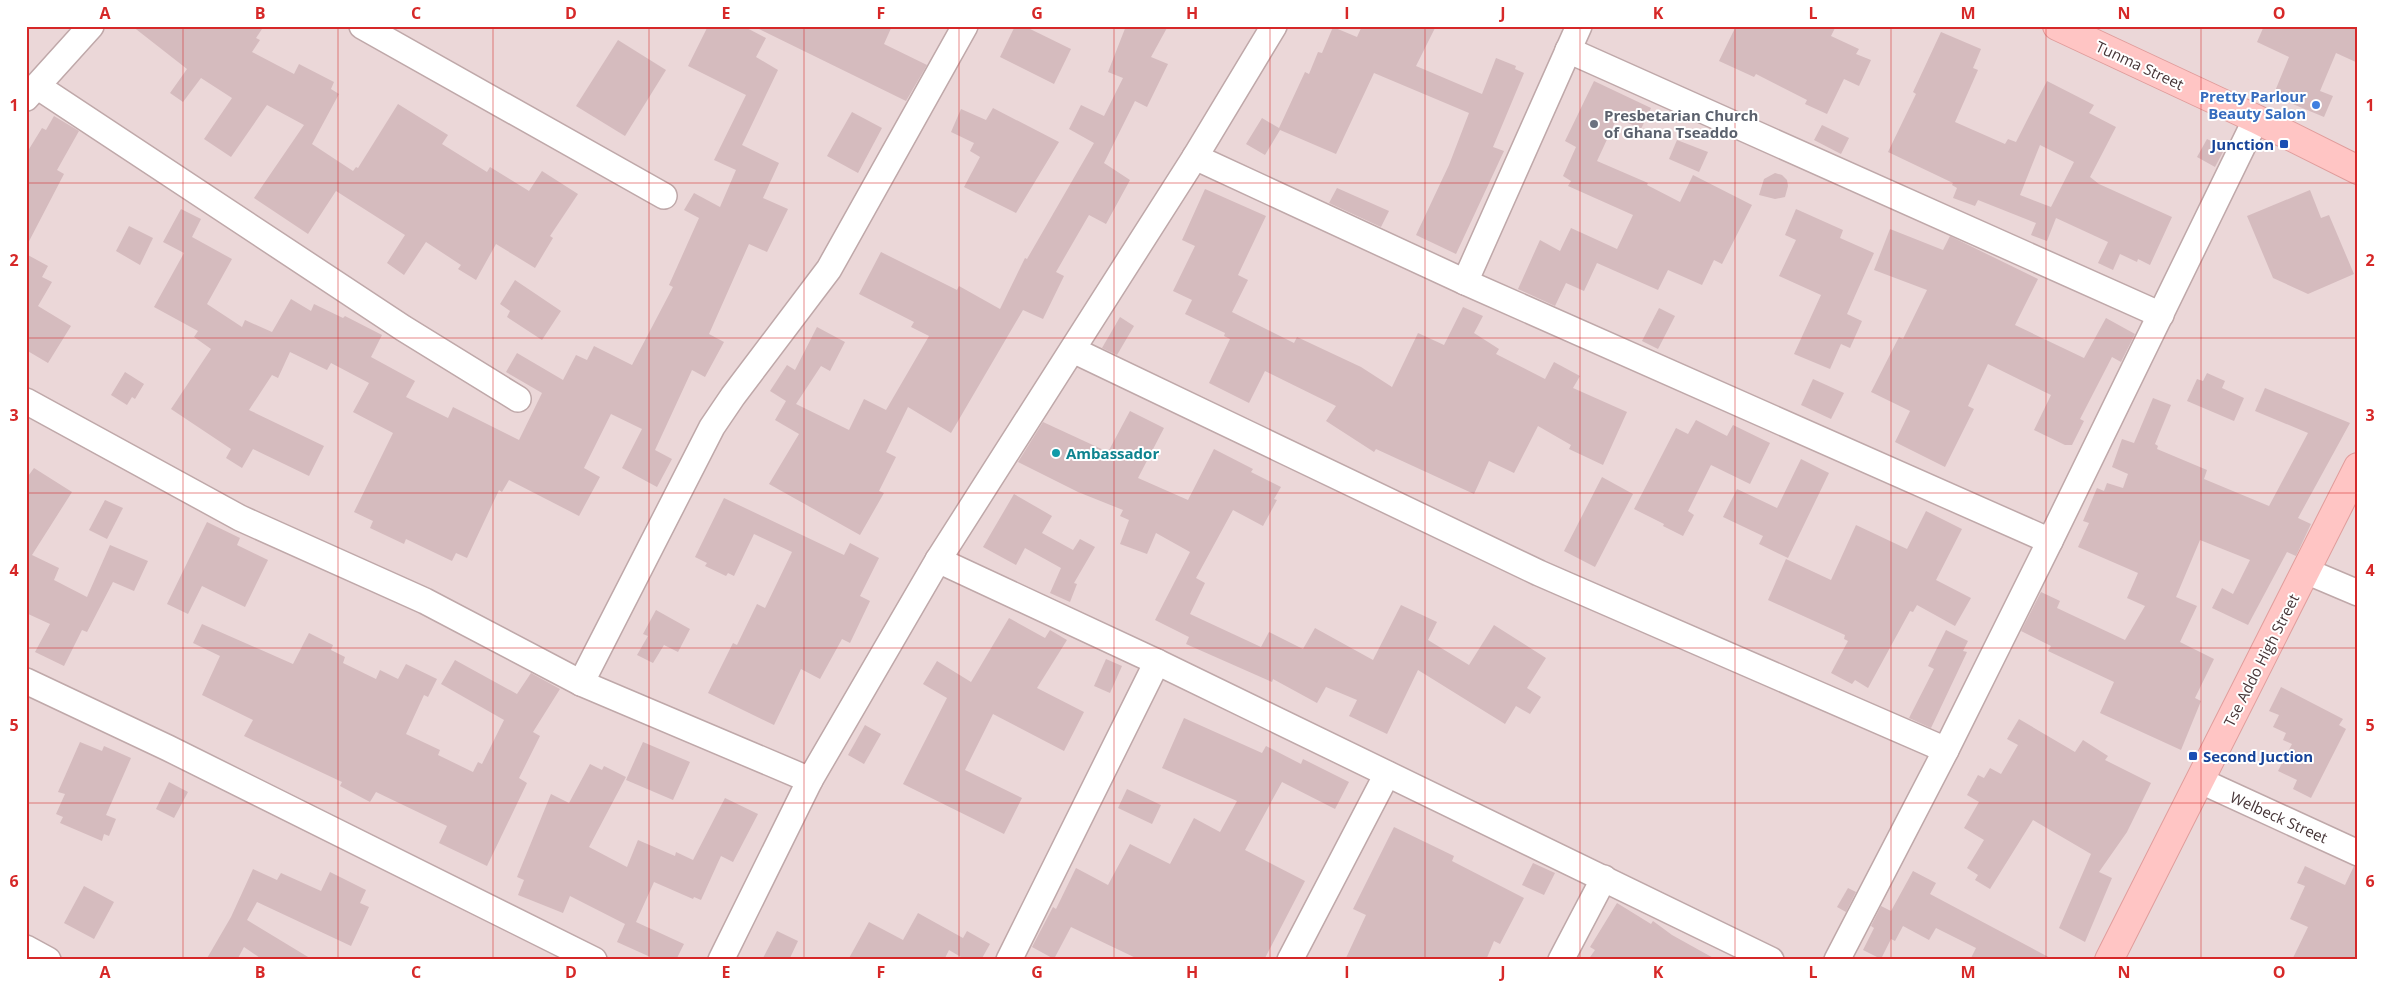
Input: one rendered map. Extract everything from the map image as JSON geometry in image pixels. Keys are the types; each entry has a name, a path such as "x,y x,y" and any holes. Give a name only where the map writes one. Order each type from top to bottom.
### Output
{"street":[{"path":"91,26 32,92 518,399"},
{"path":"362,26 664,196"},
{"path":"581,683 712,427 733,396 829,269 965,26"},
{"path":"721,960 810,780 938,560 1195,157 1274,26"},
{"path":"1466,282 1579,26"},
{"name":"Tunma Street","path":"2057,26 2256,118 2358,170"},
{"path":"1568,50 2161,315"},
{"path":"1837,960 1946,750 2256,118"},
{"path":"1195,157 1466,282 2050,541"},
{"path":"1073,350 1539,573 1946,750"},
{"path":"26,401 240,518 425,601 581,683 810,780"},
{"name":"Tse Addo High Street","path":"2109,960 2358,467"},
{"path":"938,560 1157,662 1771,960"},
{"path":"2306,571 2358,593"},
{"path":"1009,960 1157,662"},
{"path":"26,681 168,748 594,960"},
{"path":"1290,960 1387,774"},
{"name":"Welbeck Street","path":"2201,781 2358,853"},
{"path":"1561,960 1604,878"},
{"path":"26,948 48,960"}],"shaded area":[{"path":"26,26 2358,26 2358,960 26,960"}],"building":[{"path":"132,26 264,26 256,38 260,40 252,52 294,74 299,64 334,82 331,89 339,94 312,144 353,171 356,167 358,168 398,104 448,135 442,144 487,172 490,167 529,191 542,171 578,194 550,236 553,238 535,268 496,244 476,280 458,269 461,265 426,242 404,275 387,263 405,235 336,191 308,234 254,198 304,125 267,105 231,157 204,139 232,98 201,78 183,102 170,93 187,69"},
{"path":"708,26 743,26 766,38 756,57 778,70 742,145 779,163 763,198 788,209 767,252 749,244 709,334 724,342 705,377 692,370 655,450 672,459 657,487 622,468 642,429 611,414 584,468 600,477 579,516 509,480 502,492 499,490 467,558 456,553 452,561 406,539 404,544 370,528 373,521 354,512 393,433 353,412 369,383 331,363 327,370 290,352 278,378 272,375 249,410 324,446 309,476 253,449 242,468 226,458 231,449 171,409 211,349 194,337 198,331 154,307 184,253 163,242 181,209 201,219 192,237 232,259 207,304 242,327 245,320 272,332 291,299 311,311 314,304 343,318 345,316 382,335 371,357 415,381 406,397 448,418 453,407 519,440 542,393 506,372 517,353 563,380 576,355 587,360 594,346 632,365 673,287 669,285 699,218 684,210 694,193 720,207 736,170 714,160 746,95 688,66"},
{"path":"753,26 892,26 884,44 927,65 906,101"},
{"path":"1015,26 1024,26 1071,49 1054,84 1000,57"},
{"path":"1126,26 1168,26 1151,57 1168,64 1147,107 1135,101 1104,163 1130,180 1106,224 1089,215 1056,272 1064,276 1043,319 1023,310 951,433 908,407 886,452 896,457 879,491 884,493 860,535 769,484 799,434 775,420 786,401 770,391 787,365 795,370 817,327 845,342 830,371 821,366 796,404 849,430 864,399 886,410 929,336 911,327 914,322 859,294 881,252 957,290 959,286 1000,309 1025,258 1027,259 1094,143 1069,129 1081,105 1104,116 1123,78 1108,72"},
{"path":"1362,26 1436,26 1416,66 1482,94 1496,58 1516,66 1515,69 1524,73 1493,147 1504,151 1456,254 1416,235 1449,165 1469,113 1374,73 1336,154 1280,130 1265,155 1246,144 1262,118 1279,128 1305,72 1309,74 1318,52 1322,53 1333,27 1357,37"},
{"path":"1736,26 1836,26 1831,36 1859,49 1856,54 1871,60 1859,86 1844,79 1827,114 1805,104 1807,100 1756,74 1754,77 1719,61"},
{"path":"2264,26 2358,26 2358,63 2336,53 2320,91 2333,96 2324,117 2273,96 2289,57 2257,42"},
{"path":"1941,32 1981,49 1973,68 1978,70 1955,122 2005,144 2008,139 2016,142 2047,81 2094,105 2089,113 2116,127 2090,177 2099,184 2172,217 2150,265 2138,259 2137,262 2120,254 2113,270 2098,263 2108,242 2056,218 2047,241 2031,235 2036,223 1978,200 1975,206 1953,198 1957,188 1952,185 1953,183 1888,152 1916,94 1913,92","holes":["2040,145 2074,162 2051,207 2020,195"]},
{"path":"618,40 666,70 625,136 576,106"},
{"path":"1594,81 1651,108 1641,129 1617,118 1597,161 1648,183 1647,185 1680,202 1693,175 1752,205 1722,264 1714,260 1702,285 1668,270 1658,290 1597,263 1584,291 1566,283 1555,306 1518,289 1540,240 1560,251 1571,228 1617,249 1633,215 1568,186 1571,181 1563,176 1576,147 1565,141"},
{"path":"993,108 1059,142 1016,213 964,187 980,157 970,151 974,143 951,132 961,109 986,120"},
{"path":"852,112 882,128 858,173 827,156"},
{"path":"54,116 79,131 57,170 64,174 26,247 26,154 42,128 46,130"},
{"path":"1822,125 1849,138 1841,154 1814,140"},
{"path":"2207,139 2225,148 2215,167 2197,157"},
{"path":"1677,140 1708,152 1699,172 1669,159"},
{"path":"1775,173 1782,175 1787,180 1788,186 1785,197 1775,199 1759,195 1764,179"},
{"path":"1337,188 1389,211 1381,227 1329,203"},
{"path":"1205,189 1266,216 1238,275 1248,280 1232,312 1294,343 1297,337 1361,367 1392,387 1418,333 1444,345 1463,307 1483,316 1474,333 1499,349 1496,354 1545,379 1554,362 1580,376 1573,388 1627,412 1603,465 1569,449 1571,445 1538,426 1514,473 1489,461 1474,494 1376,449 1374,452 1326,421 1336,406 1265,371 1249,403 1209,383 1230,339 1224,336 1225,333 1185,314 1192,300 1173,291 1195,246 1182,240"},
{"path":"2310,190 2321,218 2329,215 2354,274 2308,294 2273,278 2247,216"},
{"path":"1796,209 1843,230 1840,238 1874,253 1847,314 1862,321 1850,348 1841,344 1830,369 1794,354 1821,295 1779,276 1796,240 1785,235"},
{"path":"129,226 153,238 140,265 116,251"},
{"path":"1890,229 1943,250 1950,236 2038,279 2015,325 2084,358 2106,318 2135,334 2121,362 2112,357 2080,419 2084,421 2072,445 2065,445 2034,430 2051,395 1988,364 1968,406 1974,409 1945,467 1895,442 1910,411 1871,392 1899,337 1903,339 1927,290 1874,270"},
{"path":"26,254 48,266 42,277 52,282 38,306 71,326 48,363 26,350"},
{"path":"515,280 561,311 542,340 507,317 510,311 500,304"},
{"path":"1659,308 1675,316 1658,349 1642,341"},
{"path":"1120,317 1134,326 1117,355 1102,348"},
{"path":"125,372 144,384 135,399 132,397 127,405 111,395"},
{"path":"2207,373 2225,381 2222,388 2244,398 2234,421 2187,401 2197,379 2203,381"},
{"path":"1813,379 1844,393 1831,419 1801,405"},
{"path":"2265,388 2350,423 2298,518 2311,524 2296,556 2287,552 2248,625 2212,608 2222,588 2233,594 2250,560 2200,540 2176,597 2197,606 2180,642 2214,659 2195,698 2201,701 2181,750 2100,713 2114,682 2048,651 2051,646 2021,631 2041,592 2060,601 2057,608 2125,640 2145,606 2127,598 2138,573 2078,547 2089,523 2083,521 2097,488 2104,491 2107,483 2123,488 2128,474 2112,467 2122,439 2134,443 2153,398 2171,405 2155,444 2158,446 2157,449 2207,470 2204,479 2269,506 2308,433 2255,411"},
{"path":"1130,411 1164,428 1138,478 1188,500 1214,449 1253,469 1251,472 1281,487 1274,499 1277,500 1263,526 1233,510 1196,578 1205,583 1190,614 1261,647 1269,632 1303,649 1315,628 1373,660 1401,605 1437,622 1428,640 1469,665 1494,625 1546,658 1527,688 1541,697 1530,714 1516,706 1505,724 1418,670 1387,734 1349,716 1357,700 1326,687 1317,703 1273,679 1272,682 1186,644 1189,637 1155,620 1190,552 1156,533 1147,554 1120,544 1129,520 1120,516 1123,510 1078,492 1018,462 1043,422 1108,452"},
{"path":"1696,420 1727,436 1733,425 1770,443 1750,484 1711,465 1688,511 1694,515 1683,536 1634,509 1676,428 1688,434"},
{"path":"1801,459 1829,473 1788,558 1759,544 1763,536 1723,517 1737,489 1777,508"},
{"path":"34,468 72,492 32,555 59,568 54,580 87,597 110,545 148,561 134,591 113,582 87,632 82,630 64,666 35,652 50,624 26,613 26,479"},
{"path":"1602,477 1633,494 1595,567 1564,551"},
{"path":"1014,494 1052,516 1042,533 1073,550 1080,539 1095,547 1074,583 1077,584 1070,602 1050,593 1061,568 1025,548 1016,565 983,547"},
{"path":"724,498 844,555 850,543 879,558 860,596 870,601 850,643 842,639 820,679 801,669 774,725 708,693 733,643 737,645 757,604 765,608 792,552 754,534 734,576 728,573 726,576 705,566 707,563 695,557"},
{"path":"105,500 123,508 107,539 89,530"},
{"path":"1926,511 1962,529 1936,580 1971,598 1955,626 1917,605 1913,612 1910,611 1868,688 1855,680 1852,684 1831,673 1848,641 1844,639 1845,635 1768,600 1786,559 1831,580 1856,525 1907,549"},
{"path":"207,522 240,538 237,545 268,560 245,607 202,586 188,614 167,604"},
{"path":"656,610 690,629 678,652 664,645 653,663 637,655 648,636 643,634"},
{"path":"1009,618 1045,638 1050,630 1067,640 1037,688 1084,712 1064,751 993,714 965,770 1022,798 1004,834 903,784 947,698 923,684 937,661 971,682"},
{"path":"202,624 293,664 309,633 333,645 331,650 345,657 343,663 376,679 380,670 398,679 406,664 437,679 428,697 424,695 406,734 440,750 438,755 473,772 478,762 482,764 504,720 441,684 455,660 517,694 531,673 560,689 533,732 540,736 519,778 527,783 487,866 439,843 447,826 376,792 370,802 340,786 342,782 244,736 253,720 202,695 220,656 193,643"},
{"path":"1946,630 1968,641 1963,651 1967,652 1931,728 1909,718 1934,669 1928,666"},
{"path":"1106,659 1122,666 1110,693 1094,686"},
{"path":"2281,687 2343,719 2339,725 2346,729 2311,798 2293,789 2297,780 2278,771 2292,744 2283,740 2286,733 2273,727 2279,715 2269,711"},
{"path":"1184,718 1262,753 1266,746 1301,764 1303,759 1349,782 1335,809 1282,782 1245,850 1305,881 1264,960 1140,960 1071,927 1054,959 1032,947 1053,907 1056,909 1076,868 1108,885 1130,844 1170,864 1194,818 1220,832 1237,801 1162,768"},
{"path":"2019,719 2075,752 2083,740 2108,756 2105,760 2151,783 2127,832 2099,872 2112,878 2085,942 2059,928 2091,854 2033,820 1990,889 1975,880 1978,875 1967,868 1984,840 1964,828 1979,802 1967,795 1978,775 1984,778 1990,768 2001,774 2018,745 2007,739"},
{"path":"865,725 881,734 864,764 848,755"},
{"path":"80,742 102,751 104,746 131,758 106,815 116,819 109,836 104,834 102,841 60,823 63,817 56,814 65,794 58,792"},
{"path":"643,742 690,762 673,800 626,780"},
{"path":"590,764 602,770 604,766 626,777 589,847 627,867 638,840 675,856 676,852 693,860 725,798 758,814 733,862 721,856 701,900 694,897 693,899 654,882 636,922 684,944 676,960 657,960 617,942 625,924 570,896 563,913 518,895 524,880 517,877 551,794 569,803"},
{"path":"169,782 188,792 174,818 156,809"},
{"path":"1127,789 1161,805 1152,824 1118,808"},
{"path":"1394,827 1454,856 1452,861 1524,898 1500,944 1494,941 1486,960 1345,960 1366,915 1353,909"},
{"path":"1533,863 1555,873 1544,895 1522,885"},
{"path":"2305,866 2345,885 2354,866 2358,867 2358,960 2292,960 2308,927 2290,919 2305,886 2297,883"},
{"path":"253,869 277,880 281,873 321,891 330,872 366,890 360,903 369,907 351,946 257,902 247,920 313,960 263,960 244,947 237,960 206,960 231,917"},
{"path":"1913,871 1936,883 1930,894 2054,960 1970,960 1976,948 1936,928 1929,940 1903,926 1895,941 1891,939 1881,959 1863,950 1874,928 1871,926 1881,906 1891,911"},
{"path":"84,886 114,902 94,939 64,923"},
{"path":"1848,888 1856,892 1846,912 1837,907"},
{"path":"1617,903 1651,924 1653,921 1672,935 1717,960 1588,960 1595,950 1590,947"},
{"path":"918,913 963,938 967,931 990,944 981,960 966,960 949,950 944,960 848,960 869,922 903,940"},
{"path":"777,931 798,941 789,960 762,960"}],"place":[{"name":"Pretty Parlour Beauty Salon","path":"2316,105"},
{"name":"Presbetarian Church of Ghana Tseaddo","path":"1594,124"},
{"name":"Junction","path":"2284,144"},
{"name":"Ambassador","path":"1056,453"},
{"name":"Second Juction","path":"2193,756"}]}
